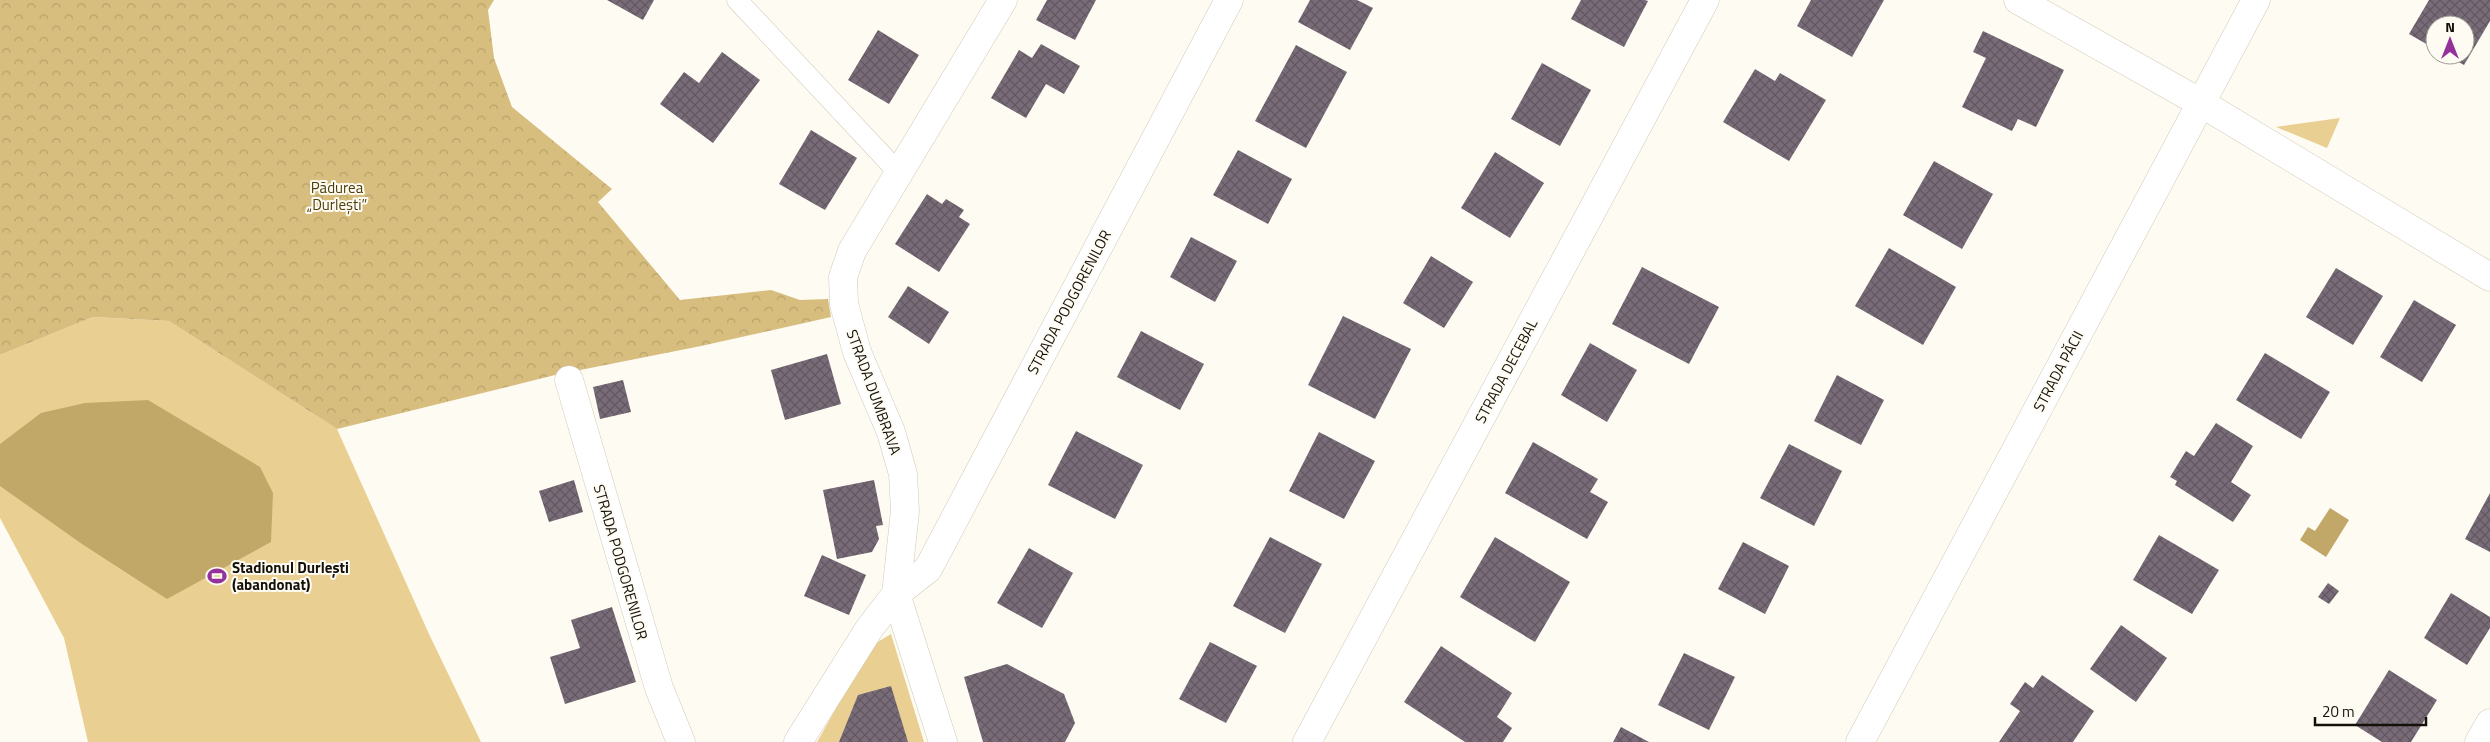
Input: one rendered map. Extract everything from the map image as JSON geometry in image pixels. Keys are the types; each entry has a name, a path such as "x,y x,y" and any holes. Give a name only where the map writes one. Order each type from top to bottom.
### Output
{"street":[{"name":"STRADA DUMBRAVA","path":"896,594 905,511 903,474 890,432 858,352 844,304 843,277 852,251 1003,0"},
{"name":"STRADA PODGORENILOR","path":"798,742 869,629 896,594 928,569 1229,0"},
{"name":"STRADA DECEBAL","path":"1307,742 1705,0"},
{"path":"2018,0 2201,103 2490,277"},
{"name":"STRADA PĂCII","path":"1860,742 2256,0"},
{"name":"STRADA PODGORENILOR","path":"569,380 658,688 681,742"},
{"path":"896,594 943,742"},
{"path":"2479,742 2490,723"}],"lane":[{"path":"737,0 899,173"}],"shaded area":[{"path":"2340,118 2327,148 2276,127"},
{"name":"Stadionul Durlești (abandonat)","path":"93,317 169,321 337,429 429,634 481,742 88,742 64,638 0,518 0,355"},
{"path":"148,400 260,467 273,493 271,542 167,599 82,544 0,486 0,444 41,413 85,403"},
{"path":"2330,508 2349,520 2326,557 2300,540 2308,527 2315,531"},
{"path":"891,634 924,742 817,742 871,646"}],"green space":[{"name":"Pădurea „Durlești”","path":"0,0 494,0 488,10 494,58 512,107 612,189 598,202 680,300 771,290 800,300 828,299 831,317 701,346 555,375 337,429 169,321 93,317 0,355"}],"building":[{"path":"607,0 654,0 643,20"},
{"path":"1047,0 1096,0 1075,40 1036,20"},
{"path":"1310,0 1357,0 1373,8 1350,50 1298,22"},
{"path":"1581,0 1648,1 1624,47 1571,19"},
{"path":"1811,0 1884,0 1852,57 1797,26"},
{"path":"2429,0 2490,0 2490,21 2475,46 2475,15 2425,15 2425,43 2409,34"},
{"path":"878,30 919,55 889,104 848,80"},
{"path":"1983,31 2064,70 2036,127 2018,119 2012,131 1962,107 1986,58 1973,52"},
{"path":"1041,44 1080,66 1064,94 1046,84 1026,118 991,98 1019,50 1032,58"},
{"path":"1296,45 1347,72 1306,148 1255,121"},
{"path":"722,52 760,80 713,143 660,104 684,72 699,83"},
{"path":"1542,63 1591,90 1560,146 1511,119"},
{"path":"1755,69 1775,81 1780,73 1826,100 1789,161 1723,122"},
{"path":"811,130 857,158 825,210 779,184"},
{"path":"1238,150 1292,179 1268,224 1213,195"},
{"path":"1495,152 1544,183 1510,238 1461,208"},
{"path":"1934,161 1993,194 1962,249 1903,215"},
{"path":"927,194 942,204 946,199 964,210 959,217 970,224 939,272 895,244"},
{"path":"1191,237 1237,261 1215,302 1170,277"},
{"path":"1889,248 1956,287 1923,345 1855,306"},
{"path":"1431,256 1473,282 1444,328 1403,303"},
{"path":"1642,267 1719,307 1689,364 1612,324"},
{"path":"2336,268 2383,296 2353,345 2306,317"},
{"path":"908,286 949,312 929,344 888,317"},
{"path":"2414,300 2456,325 2422,382 2380,357"},
{"path":"1343,316 1411,349 1375,419 1308,385"},
{"path":"1141,331 1204,364 1180,410 1117,377"},
{"path":"1590,343 1637,370 1607,422 1561,395"},
{"path":"2265,353 2330,392 2301,439 2236,400"},
{"path":"827,354 841,404 785,420 771,370"},
{"path":"1837,375 1884,400 1861,445 1814,421"},
{"path":"623,380 631,412 600,419 593,387"},
{"path":"2216,423 2253,446 2231,482 2251,495 2233,522 2175,485 2177,481 2170,477 2186,451 2194,456"},
{"path":"1076,431 1143,465 1115,519 1048,485"},
{"path":"1319,432 1375,461 1344,519 1289,491"},
{"path":"1533,442 1598,479 1590,492 1608,502 1587,539 1505,493"},
{"path":"1789,444 1842,471 1814,526 1760,498"},
{"path":"574,480 583,512 549,522 539,491"},
{"path":"874,480 883,525 876,526 879,539 872,552 837,559 823,490"},
{"path":"2490,493 2490,552 2465,539"},
{"path":"2159,535 2219,570 2192,614 2133,580"},
{"path":"1270,537 1322,564 1285,633 1233,606"},
{"path":"1495,537 1570,582 1535,642 1460,597"},
{"path":"1743,542 1789,566 1765,614 1718,589"},
{"path":"1029,548 1073,573 1042,628 997,603"},
{"path":"822,555 866,575 849,615 804,596"},
{"path":"2328,583 2339,591 2329,604 2318,597"},
{"path":"2451,593 2490,617 2490,628 2467,665 2424,638"},
{"path":"612,607 636,682 565,704 550,657 580,648 571,620"},
{"path":"2121,625 2167,658 2136,702 2090,669"},
{"path":"1210,642 1257,666 1226,723 1179,699"},
{"path":"1441,646 1512,693 1497,717 1512,728 1503,742 1465,742 1404,702"},
{"path":"1684,653 1735,677 1709,730 1658,705"},
{"path":"1007,664 1064,694 1075,723 1065,742 983,742 964,677"},
{"path":"2389,670 2437,700 2411,742 2382,742 2355,725"},
{"path":"2042,675 2094,711 2073,742 1999,742 2020,711 2010,704 2025,682 2033,688"},
{"path":"891,686 908,742 839,742 858,695"},
{"path":"1621,727 1649,742 1613,742"}],"place":[{"name":"Stadionul Durlești (abandonat)","path":"217,576"}]}
